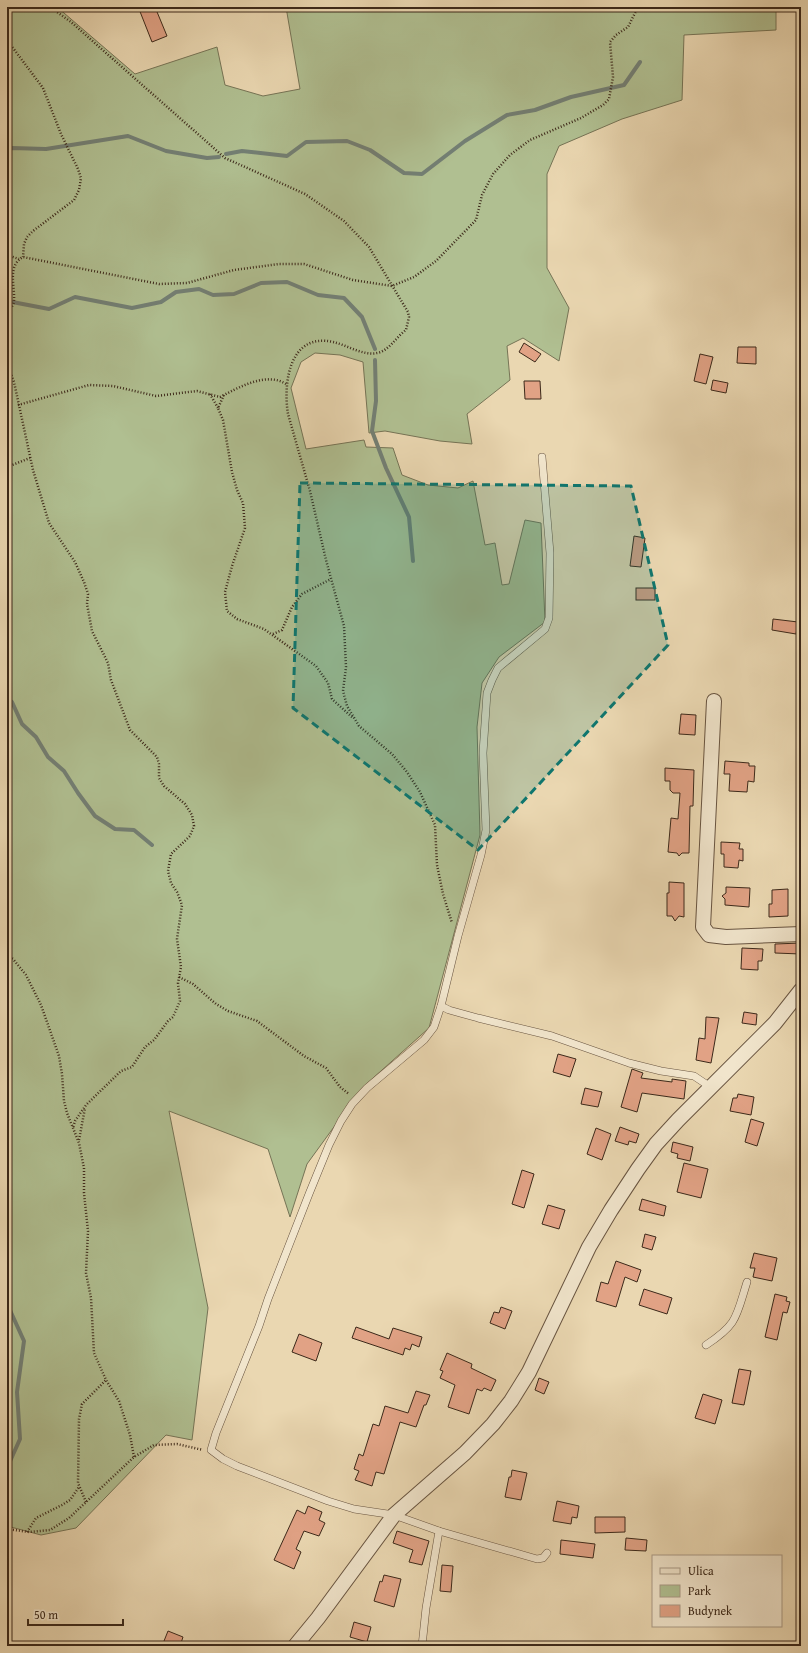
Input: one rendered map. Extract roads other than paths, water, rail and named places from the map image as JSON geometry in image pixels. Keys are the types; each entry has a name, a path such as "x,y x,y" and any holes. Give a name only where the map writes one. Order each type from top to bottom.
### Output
{"street":[{"path":"714,701 702,927 708,935 726,937 801,934"},
{"path":"295,1646 318,1618 394,1515 465,1453 493,1424 529,1372 588,1248 611,1210 656,1144 775,1023 801,990"}],"lane":[{"path":"542,457 550,553 549,618 545,629 498,668 487,693 483,753 486,830 481,856 458,936 441,1006 434,1027 424,1040 367,1088 340,1121 329,1144 216,1433 211,1450 223,1459 237,1466 328,1501 354,1509 394,1515 439,1531 537,1559 543,1558 547,1553"},
{"path":"441,1006 449,1010 471,1016 552,1036 629,1063 661,1071 694,1076 712,1088"},
{"path":"706,1345 720,1335 736,1319 747,1282"},
{"path":"422,1646 426,1608 439,1531"}],"waterway":[{"path":"226,154 242,151 287,156 306,142 347,141 370,150 404,173 422,174 465,141 507,115 535,110 571,97 624,85 640,62"},
{"path":"7,150 12,148 46,149 128,136 166,151 207,158 219,157"},
{"path":"7,301 49,309 75,297 132,308 161,302 176,292 199,289 213,295 234,294 261,283 287,282 318,295 344,298 362,317 375,349"},
{"path":"375,360 376,401 372,431 386,468 409,517 413,561"},
{"path":"7,699 12,702 22,724 36,737 48,757 64,771 95,816 115,829 134,830 152,845"},
{"path":"7,1280 9,1308 24,1341 17,1392 20,1439 7,1468"}]}
